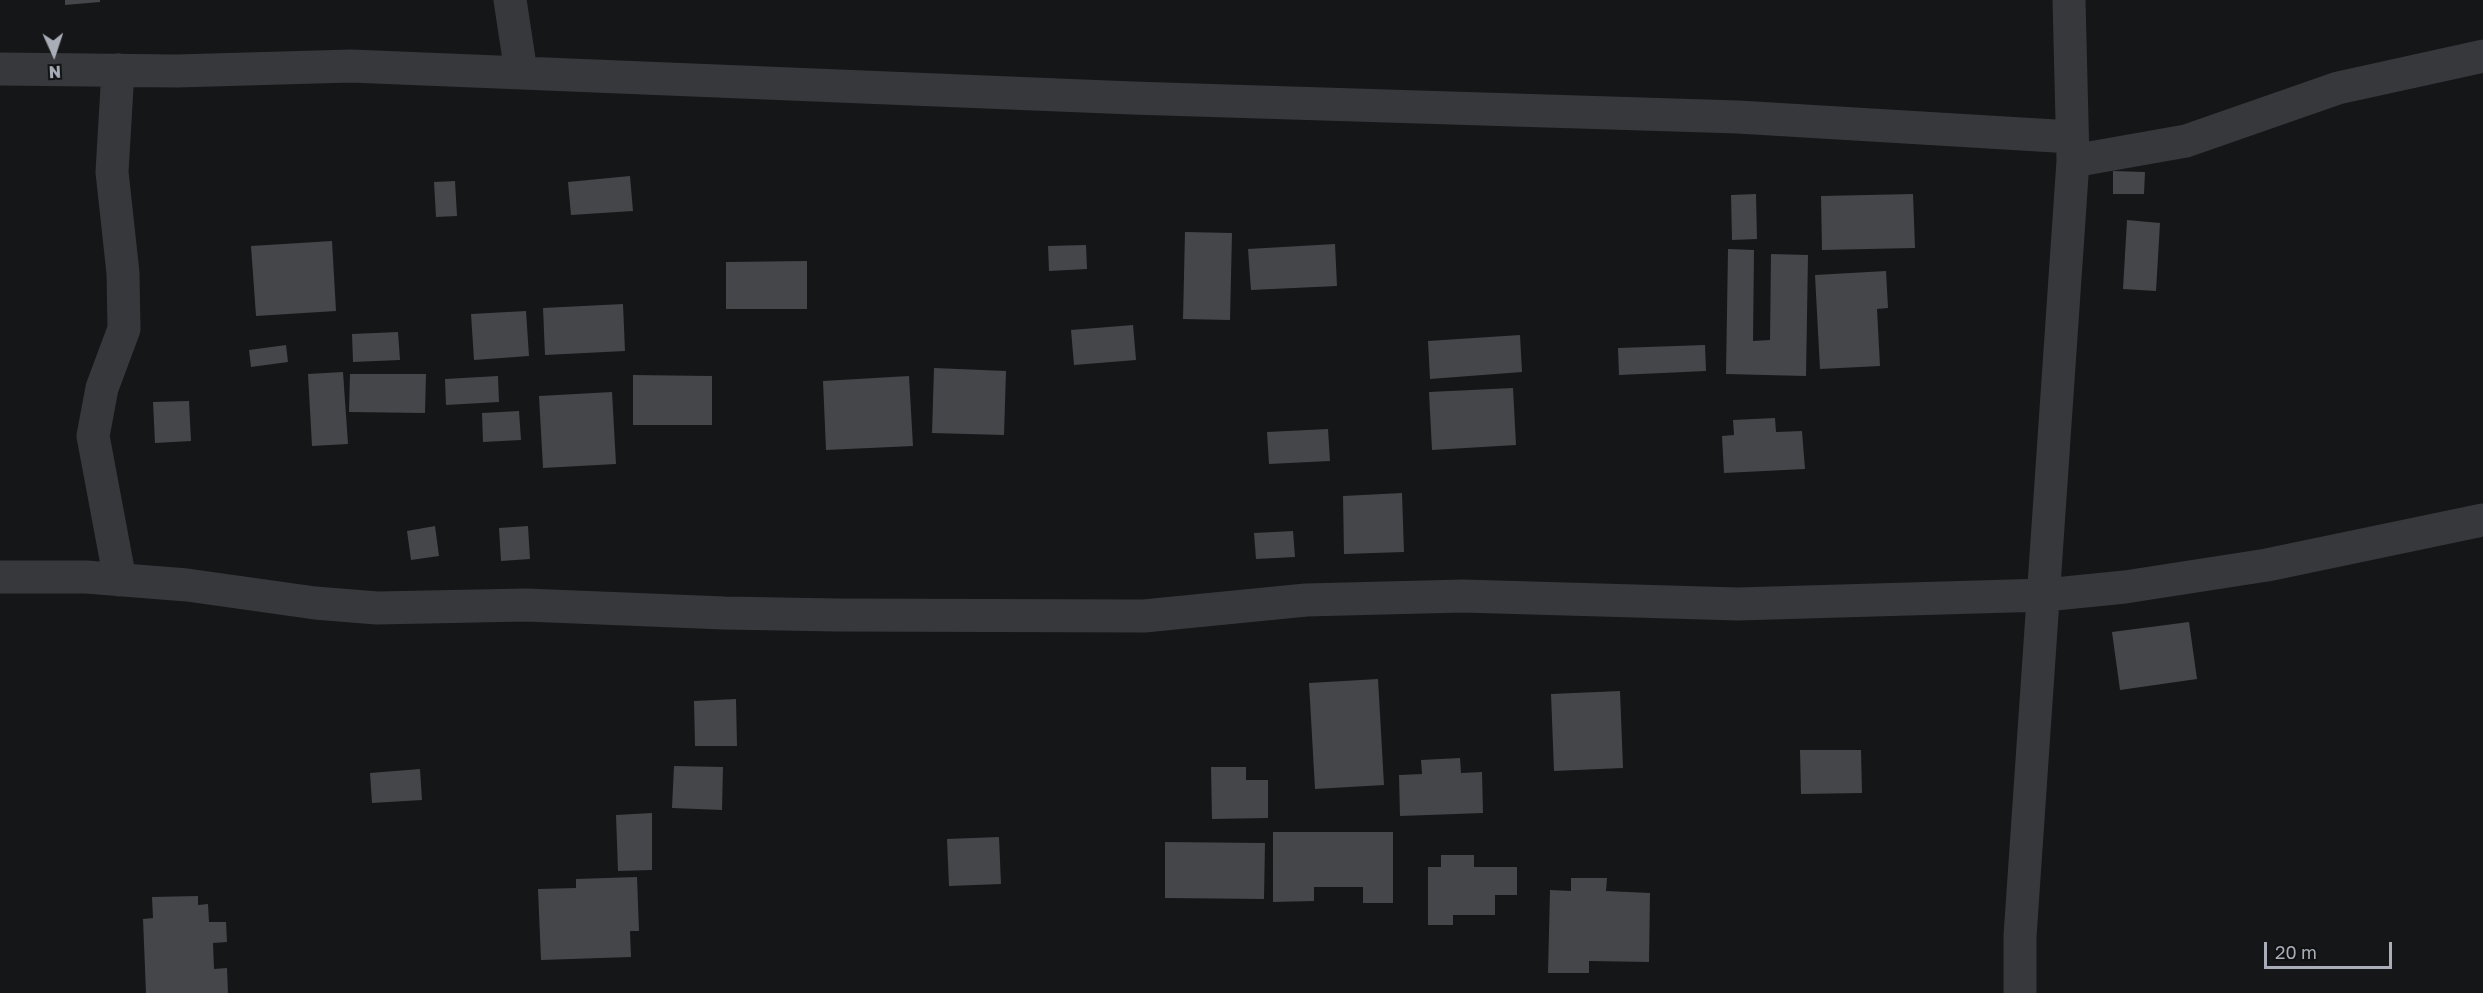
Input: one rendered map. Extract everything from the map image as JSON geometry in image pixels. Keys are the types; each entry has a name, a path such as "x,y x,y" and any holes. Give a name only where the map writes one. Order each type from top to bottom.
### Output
{"street":[{"path":"510,0 521,72"},
{"path":"2020,993 2020,936 2045,595 2072,149 2069,0"},
{"path":"0,69 177,71 351,66 1144,98 1738,117 2072,149 2186,141 2338,88 2483,56"},
{"path":"118,70 112,172 123,273 124,329 102,388 93,436 120,580"},
{"path":"0,577 86,577 187,585 315,603 377,608 526,605 724,613 1143,616 1306,600 1463,596 1738,604 2045,595 2126,587 2267,565 2483,520"}],"building":[{"path":"65,0 100,0 100,2 65,5"},
{"path":"2113,171 2145,172 2144,194 2113,194"},
{"path":"630,176 633,211 571,215 568,182"},
{"path":"455,181 457,216 436,217 434,182"},
{"path":"1756,194 1757,239 1732,240 1731,195"},
{"path":"1913,194 1915,248 1822,250 1821,196"},
{"path":"2127,220 2160,223 2156,291 2123,289"},
{"path":"1185,232 1232,233 1230,320 1183,319"},
{"path":"332,241 336,311 256,316 251,246"},
{"path":"1335,244 1337,286 1251,290 1248,249"},
{"path":"1086,245 1087,269 1049,271 1048,246"},
{"path":"1728,249 1754,250 1753,341 1770,340 1771,254 1808,255 1806,376 1726,374"},
{"path":"807,261 807,309 726,309 726,262"},
{"path":"1886,271 1888,308 1877,309 1880,366 1820,369 1815,275"},
{"path":"623,304 625,351 545,355 543,308"},
{"path":"526,311 529,356 474,360 471,314"},
{"path":"1133,325 1136,360 1074,365 1071,330"},
{"path":"398,332 400,360 353,362 352,334"},
{"path":"1520,335 1522,372 1430,379 1428,341"},
{"path":"286,345 288,362 251,367 249,350"},
{"path":"1705,345 1706,371 1619,375 1618,348"},
{"path":"934,368 1006,371 1004,435 932,433"},
{"path":"343,372 348,444 312,446 308,374"},
{"path":"350,374 426,374 425,413 349,412"},
{"path":"633,375 712,376 712,425 633,425"},
{"path":"498,376 499,402 446,405 445,379"},
{"path":"909,376 913,446 826,450 823,381"},
{"path":"1513,388 1516,445 1432,450 1429,392"},
{"path":"612,392 616,464 543,468 539,396"},
{"path":"189,401 191,441 155,443 153,402"},
{"path":"519,411 521,440 483,442 482,413"},
{"path":"1775,418 1776,432 1802,431 1805,469 1724,473 1722,436 1734,435 1733,420"},
{"path":"1328,429 1330,461 1269,464 1267,432"},
{"path":"1402,493 1404,552 1344,554 1343,496"},
{"path":"435,526 439,556 411,560 407,531"},
{"path":"528,526 530,559 501,561 499,528"},
{"path":"1293,531 1295,557 1256,559 1254,533"},
{"path":"2189,622 2197,679 2120,690 2112,632"},
{"path":"1378,679 1384,785 1315,789 1309,683"},
{"path":"1620,691 1623,768 1554,771 1551,694"},
{"path":"736,699 737,746 695,746 694,701"},
{"path":"1800,750 1861,750 1862,793 1801,794"},
{"path":"1460,758 1461,773 1482,772 1483,813 1400,816 1399,775 1422,774 1421,760"},
{"path":"674,766 723,767 722,810 672,808"},
{"path":"1211,767 1246,767 1246,780 1268,780 1268,818 1212,819"},
{"path":"420,769 422,800 372,803 370,773"},
{"path":"652,813 652,870 618,871 616,815"},
{"path":"1273,832 1393,832 1393,903 1363,903 1363,887 1314,887 1314,901 1273,902"},
{"path":"999,837 1001,884 949,886 947,839"},
{"path":"1165,842 1265,843 1264,899 1165,898"},
{"path":"1441,855 1474,855 1474,867 1517,867 1517,895 1495,895 1495,915 1453,915 1453,925 1428,925 1428,867 1441,867"},
{"path":"637,877 639,931 630,931 631,957 541,960 538,889 576,888 576,879"},
{"path":"1571,878 1607,878 1606,891 1650,893 1649,962 1589,961 1589,973 1548,973 1550,890 1571,891"},
{"path":"198,896 198,905 208,904 209,922 226,922 227,942 213,943 214,969 227,968 228,993 146,993 143,919 153,918 152,897"}]}
